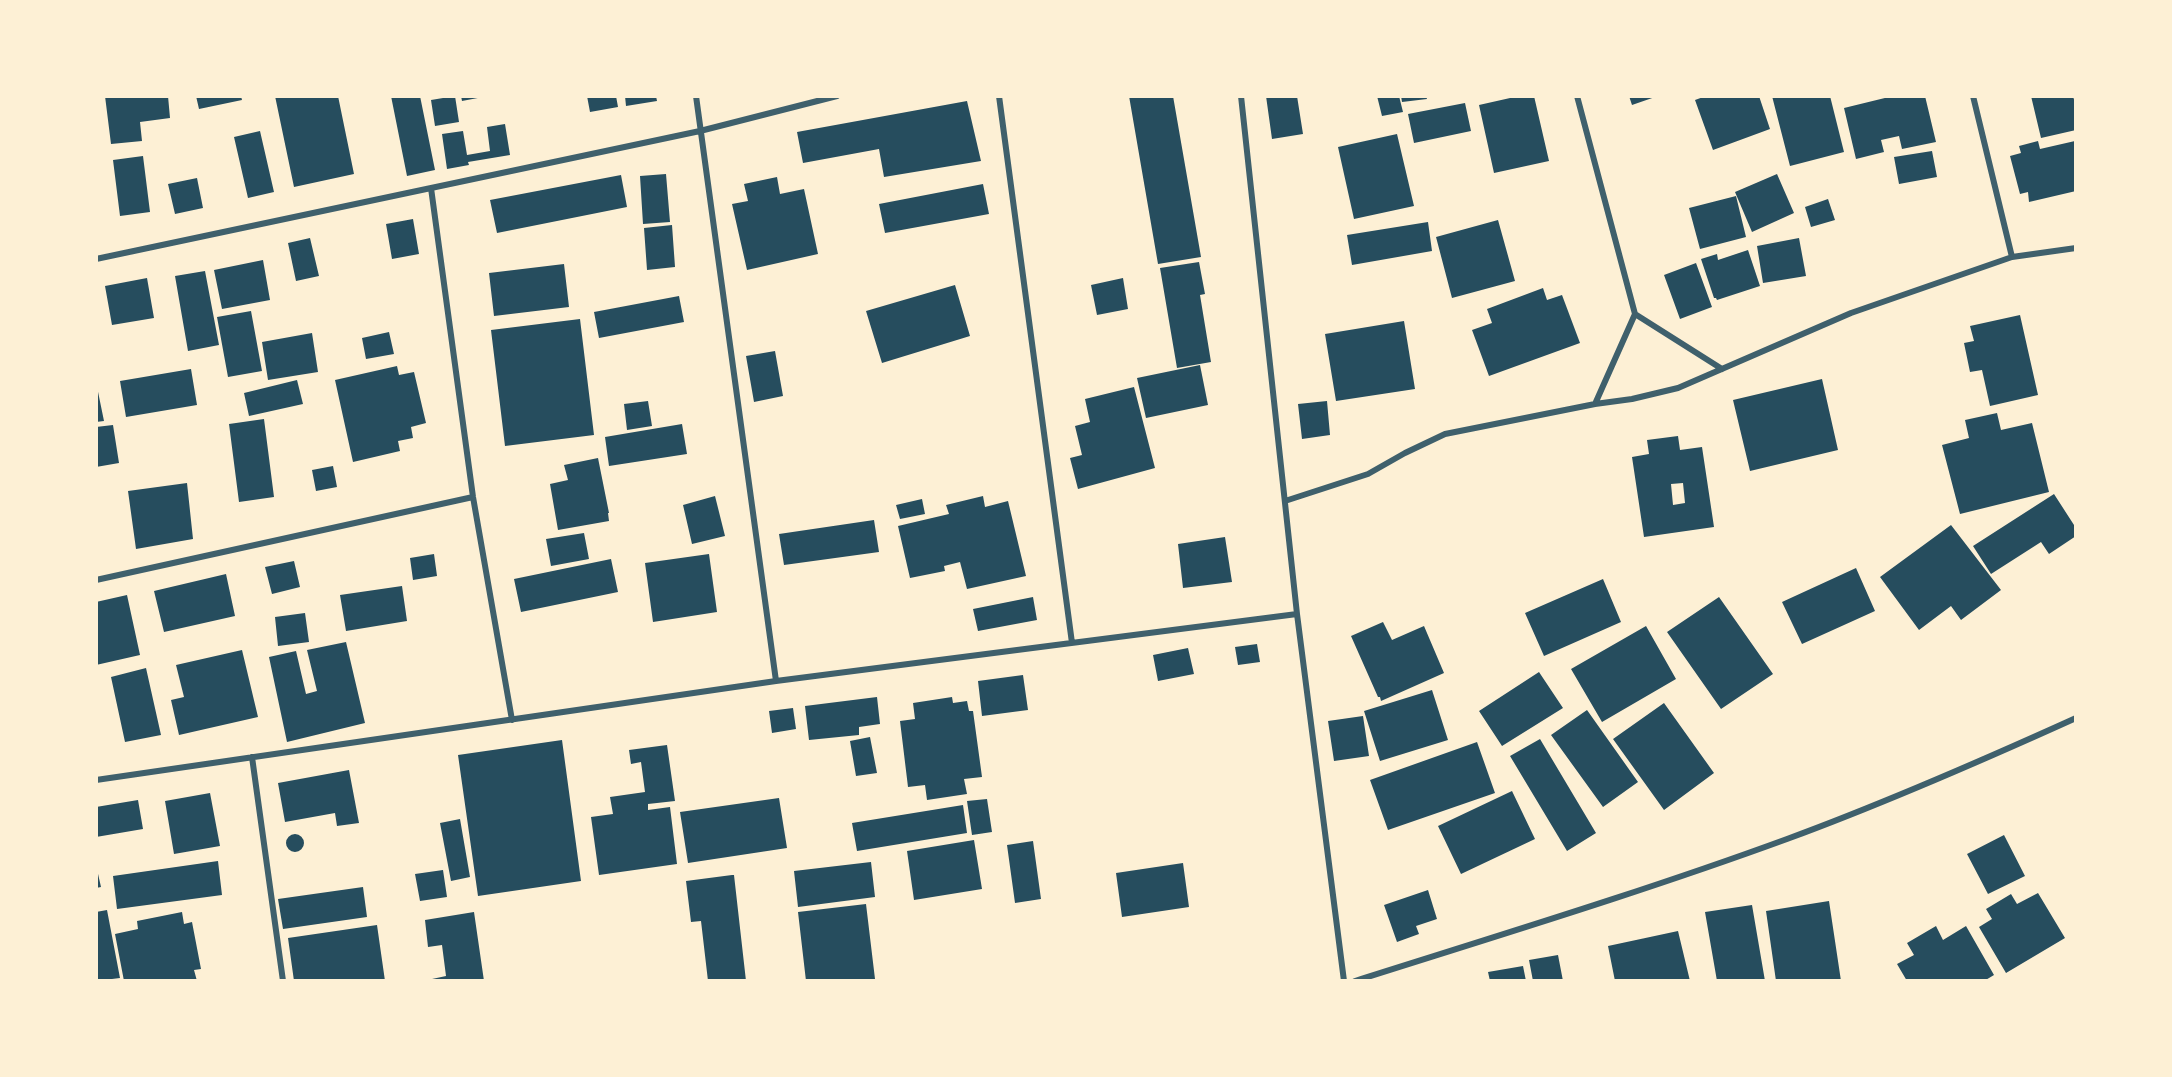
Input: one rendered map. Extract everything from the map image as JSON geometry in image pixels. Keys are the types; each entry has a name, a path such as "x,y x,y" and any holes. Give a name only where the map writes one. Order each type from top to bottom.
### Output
{"street":[{"path":"696,96 776,681"},
{"path":"96,259 700,131 837,96"},
{"path":"999,96 1072,644"},
{"path":"1241,96 1297,614 1344,981"},
{"path":"1577,96 1635,314 1595,404"},
{"path":"1973,96 2012,257"},
{"path":"431,188 473,497 512,720"},
{"path":"1285,501 1368,474 1445,434 1595,404 1632,399 1678,388 1851,313 2012,257 2076,248"},
{"path":"1635,314 1722,369"},
{"path":"96,580 473,497"},
{"path":"96,780 776,681 1297,614"},
{"path":"1355,981 1551,919 1787,839 1946,777 2076,718"},
{"path":"252,757 283,981"}],"building":[{"path":"105,96 168,96 170,118 140,122 142,141 111,144"},
{"path":"196,96 241,96 242,100 199,109"},
{"path":"275,96 338,96 354,174 294,187"},
{"path":"391,96 420,96 435,170 407,176"},
{"path":"455,96 459,122 435,126 431,100"},
{"path":"461,96 482,96 483,97 462,101"},
{"path":"587,96 616,96 618,107 590,112"},
{"path":"625,96 656,96 657,101 626,106"},
{"path":"1129,96 1173,96 1201,257 1158,264"},
{"path":"1266,96 1297,96 1303,134 1272,139"},
{"path":"1377,96 1399,96 1403,112 1382,116"},
{"path":"1401,96 1426,96 1427,99 1402,102"},
{"path":"1519,96 1534,96 1549,161 1494,173 1479,105"},
{"path":"1629,96 1658,96 1632,105"},
{"path":"1706,96 1759,96 1770,129 1713,150 1695,100"},
{"path":"1772,96 1830,96 1844,152 1790,166"},
{"path":"1893,96 1925,96 1936,142 1902,149 1899,136 1881,140 1884,152 1856,159 1844,108"},
{"path":"2031,96 2073,96 2076,107 2076,130 2041,138"},
{"path":"967,101 981,161 884,177 879,149 803,163 797,132"},
{"path":"1465,103 1471,131 1414,143 1408,114"},
{"path":"505,124 510,155 468,162 469,165 447,169 442,134 463,131 467,155 490,151 487,127"},
{"path":"260,131 274,192 248,198 234,137"},
{"path":"1397,134 1414,206 1354,219 1338,147"},
{"path":"2038,141 2040,149 2075,141 2076,191 2029,202 2028,192 2020,194 2010,156 2021,153 2019,146"},
{"path":"1932,151 1937,177 1899,184 1894,157"},
{"path":"143,156 150,212 120,216 113,160"},
{"path":"666,174 670,222 643,224 640,176"},
{"path":"1777,174 1794,213 1752,232 1735,192"},
{"path":"621,175 627,207 497,233 490,200"},
{"path":"777,177 780,194 804,189 818,254 747,270 732,204 748,201 744,184"},
{"path":"197,178 203,208 175,214 168,184"},
{"path":"983,184 989,214 885,233 879,204"},
{"path":"1736,196 1746,237 1700,249 1689,208"},
{"path":"1828,199 1835,220 1811,227 1805,207"},
{"path":"413,219 419,254 392,259 386,224"},
{"path":"1498,220 1515,281 1452,298 1436,237"},
{"path":"1428,222 1432,251 1352,265 1347,235"},
{"path":"672,225 675,267 647,270 644,228"},
{"path":"310,238 319,276 296,281 288,243"},
{"path":"1799,238 1806,276 1763,283 1757,246"},
{"path":"1748,250 1760,286 1717,300 1714,298 1701,259 1717,254 1718,260"},
{"path":"263,260 270,300 222,309 214,270"},
{"path":"1199,262 1205,294 1200,295 1211,362 1177,368 1160,268"},
{"path":"1696,263 1712,307 1680,319 1664,275"},
{"path":"564,264 569,307 494,316 489,273"},
{"path":"205,271 219,345 188,351 175,276"},
{"path":"147,278 154,318 112,325 105,286"},
{"path":"1123,278 1128,309 1097,315 1091,285"},
{"path":"955,285 970,336 882,363 866,311"},
{"path":"1543,288 1547,300 1562,295 1580,343 1489,376 1472,330 1492,323 1487,309"},
{"path":"679,296 684,322 599,338 594,312"},
{"path":"251,311 262,371 228,377 217,317"},
{"path":"2020,315 2038,395 1990,406 1982,370 1970,372 1964,343 1974,341 1970,326"},
{"path":"580,319 594,435 505,446 491,330"},
{"path":"1404,321 1415,389 1336,401 1325,334"},
{"path":"389,332 394,354 366,359 362,338"},
{"path":"312,333 318,372 268,380 262,342"},
{"path":"775,351 783,396 754,402 746,356"},
{"path":"1200,365 1208,405 1146,418 1137,378"},
{"path":"397,366 399,375 414,372 426,423 411,427 413,438 398,441 400,451 353,462 335,380"},
{"path":"191,369 197,405 126,417 120,381"},
{"path":"1822,379 1838,450 1750,471 1733,400"},
{"path":"297,380 303,404 249,416 244,393"},
{"path":"96,382 104,421 96,422"},
{"path":"1134,387 1155,468 1078,489 1070,458 1082,455 1075,426 1090,422 1085,399"},
{"path":"648,401 652,426 627,430 624,404"},
{"path":"1327,401 1330,435 1302,439 1298,404"},
{"path":"1997,413 2001,430 2032,423 2049,492 1960,514 1942,445 1969,438 1965,420"},
{"path":"264,419 274,497 239,502 229,424"},
{"path":"682,424 687,454 609,466 605,437"},
{"path":"113,425 119,463 96,467 96,427"},
{"path":"1678,436 1680,450 1702,447 1714,527 1644,537 1632,457 1649,454 1647,440","holes":["1683,483 1685,503 1673,505 1671,484"]},
{"path":"598,458 609,521 558,530 550,484 568,480 564,465"},
{"path":"333,466 337,487 316,491 312,470"},
{"path":"187,483 193,539 136,549 128,491"},
{"path":"2054,494 2074,525 2076,536 2049,554 2041,542 1991,574 1973,546"},
{"path":"715,496 725,536 692,544 683,505"},
{"path":"983,496 985,507 1008,501 1026,576 967,589 960,562 944,566 945,571 910,578 898,526 949,514 946,505"},
{"path":"922,499 925,514 900,519 896,505"},
{"path":"874,520 879,552 784,565 779,534"},
{"path":"1951,525 2001,590 1961,620 1951,606 1919,630 1880,577"},
{"path":"584,533 589,559 551,566 546,539"},
{"path":"1225,537 1232,582 1183,588 1178,544"},
{"path":"434,554 437,576 413,580 410,558"},
{"path":"709,554 717,612 653,622 645,563"},
{"path":"611,559 618,592 521,612 514,579"},
{"path":"294,561 300,587 272,594 265,567"},
{"path":"1856,568 1875,611 1802,644 1782,602"},
{"path":"226,574 235,616 164,632 154,591"},
{"path":"1603,579 1621,622 1544,656 1525,613"},
{"path":"402,586 407,621 346,631 340,595"},
{"path":"127,595 140,655 96,665 96,602"},
{"path":"1033,597 1037,620 978,631 973,609"},
{"path":"1719,597 1773,674 1721,709 1667,632"},
{"path":"305,613 309,642 278,646 275,617"},
{"path":"1383,622 1392,640 1424,626 1444,673 1381,701 1351,636"},
{"path":"1646,626 1676,679 1602,722 1571,669"},
{"path":"346,642 365,723 287,742 269,657 296,651 306,694 317,691 307,650"},
{"path":"1257,644 1260,662 1238,665 1235,647"},
{"path":"1188,648 1194,674 1158,681 1153,655"},
{"path":"242,650 258,717 179,735 171,700 184,697 176,665"},
{"path":"146,668 161,735 125,742 111,677"},
{"path":"1539,672 1563,708 1502,746 1479,711"},
{"path":"1023,675 1028,710 982,716 978,681"},
{"path":"1432,690 1448,740 1380,761 1364,711"},
{"path":"877,697 880,724 859,727 859,735 809,740 805,706"},
{"path":"952,697 953,703 967,701 969,711 973,711 982,777 964,779 967,794 927,800 925,785 908,787 900,721 915,719 913,703"},
{"path":"1664,703 1714,773 1664,810 1613,739"},
{"path":"793,708 796,729 772,733 769,711"},
{"path":"1587,710 1638,782 1603,807 1551,735"},
{"path":"1363,716 1369,756 1334,761 1328,721"},
{"path":"870,737 877,773 856,776 850,741"},
{"path":"1540,739 1596,833 1567,851 1510,756"},
{"path":"562,740 581,881 478,896 458,755"},
{"path":"1477,742 1495,793 1388,830 1370,780"},
{"path":"667,745 675,801 648,804 648,810 670,807 677,864 599,875 591,817 613,814 610,797 645,792 641,762 631,764 629,750"},
{"path":"349,770 359,823 337,826 335,813 285,822 278,783"},
{"path":"1512,791 1535,839 1461,874 1438,826"},
{"path":"210,793 220,846 174,854 165,801"},
{"path":"779,798 787,848 688,863 680,812"},
{"path":"987,799 992,832 972,835 967,801"},
{"path":"138,800 143,829 96,837 96,807"},
{"path":"963,805 967,833 857,851 852,823"},
{"path":"460,819 470,877 451,881 440,823"},
{"path":"295,834 301,837 304,843 301,849 295,852 289,849 286,843 289,837"},
{"path":"2004,835 2025,876 1988,894 1967,854"},
{"path":"974,840 982,889 914,900 907,851"},
{"path":"1033,841 1041,899 1015,903 1007,845"},
{"path":"218,861 222,895 117,909 113,876"},
{"path":"871,862 875,897 798,907 794,871"},
{"path":"1183,863 1189,907 1122,917 1116,873"},
{"path":"96,865 101,887 96,888"},
{"path":"443,870 447,897 420,901 415,874"},
{"path":"734,875 746,981 708,981 701,921 691,922 686,881"},
{"path":"363,887 367,917 283,929 278,899"},
{"path":"1428,890 1437,919 1416,926 1419,934 1397,942 1384,905"},
{"path":"2038,893 2065,938 2006,973 1979,927 1992,919 1986,909 2011,894 2017,904"},
{"path":"1829,901 1841,981 1776,981 1766,911"},
{"path":"866,904 875,979 806,981 798,912"},
{"path":"1752,905 1765,981 1717,981 1705,912"},
{"path":"107,910 120,978 96,981 96,912"},
{"path":"182,912 184,924 192,922 201,969 194,970 197,981 124,981 115,934 138,929 137,921"},
{"path":"474,912 484,981 433,981 432,979 446,976 442,945 428,947 425,920"},
{"path":"377,925 385,981 294,981 288,938"},
{"path":"1936,926 1943,940 1966,926 1994,975 1984,981 1907,981 1897,964 1914,955 1907,943"},
{"path":"1678,931 1690,981 1615,981 1608,946"},
{"path":"1558,955 1563,981 1533,981 1529,960"},
{"path":"1523,966 1526,981 1490,981 1488,972"}]}
